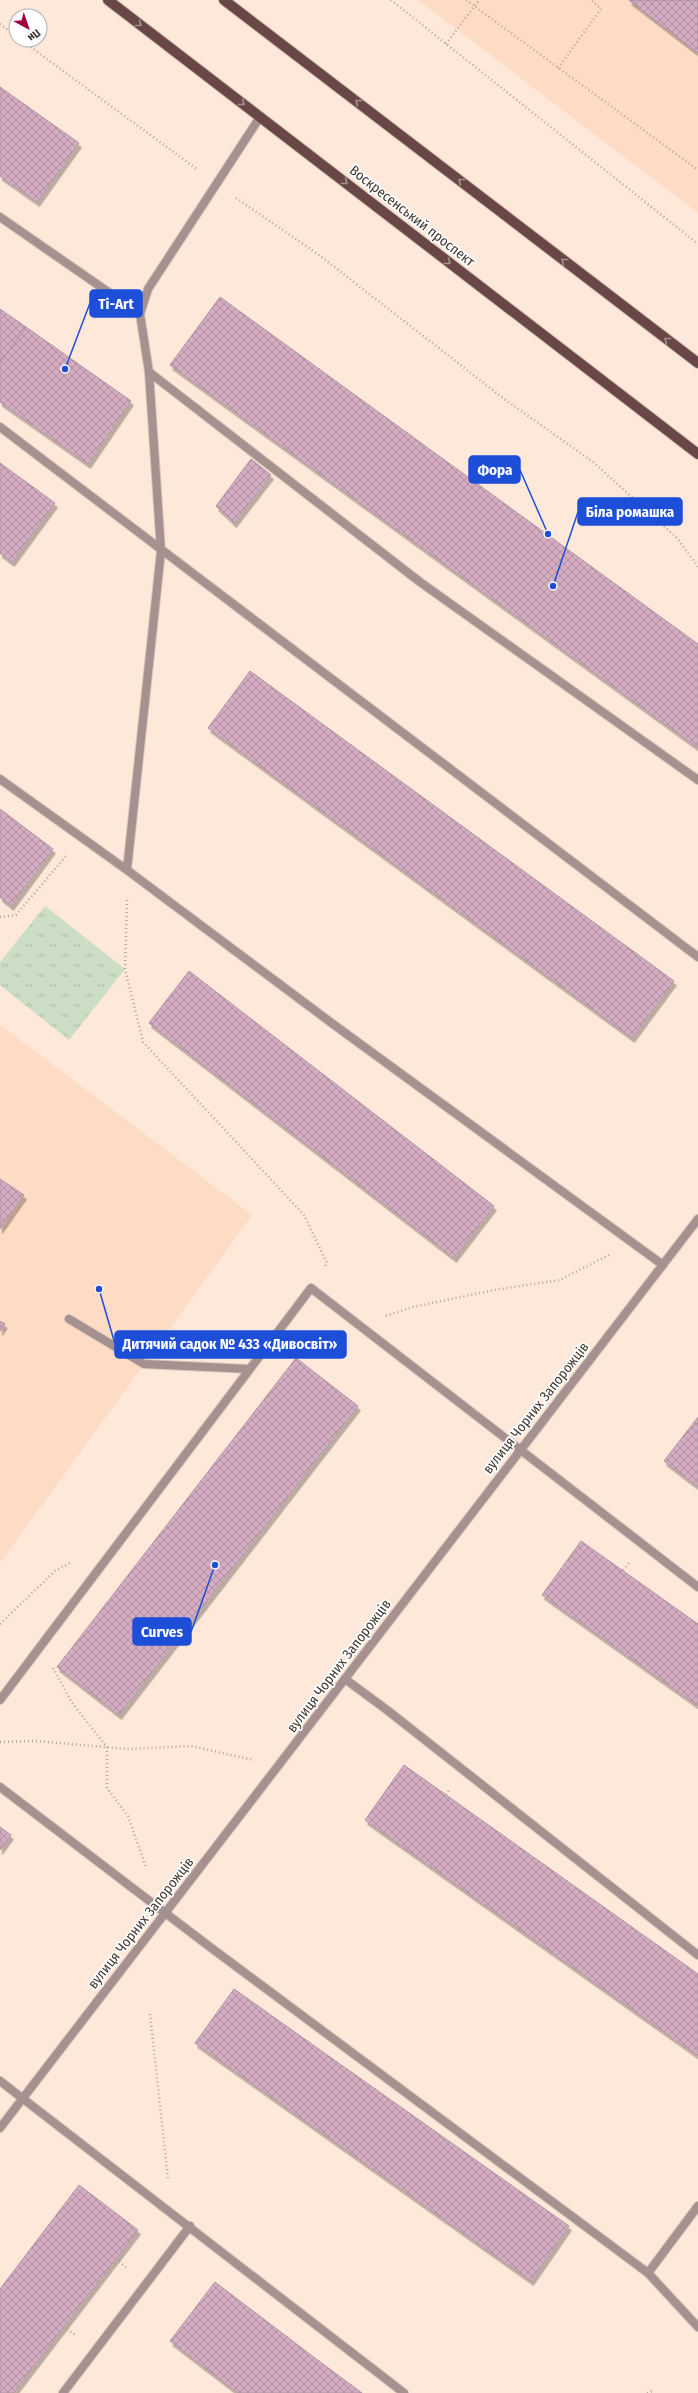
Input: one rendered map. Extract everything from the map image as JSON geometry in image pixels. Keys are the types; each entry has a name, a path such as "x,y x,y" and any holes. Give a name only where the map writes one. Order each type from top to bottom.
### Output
{"main road":[{"name":"Воскресенський проспект","path":"108,0 698,454"},
{"path":"224,0 698,363"}],"street":[{"path":"127,870 161,551 149,372 140,314 148,289 260,117"},
{"path":"0,217 140,314"},
{"path":"149,372 420,582 698,780"},
{"path":"0,427 161,551 698,957"},
{"path":"0,779 82,837 337,1027 663,1265"},
{"name":"вулиця Чорних Запорожців","path":"0,2128 698,1219"},
{"path":"0,1700 310,1288 698,1587"},
{"path":"69,1319 144,1364 249,1369"},
{"path":"345,1680 387,1710 698,1955"},
{"path":"0,1787 165,1913 648,2273 698,2327"},
{"path":"0,2081 172,2212 404,2393"},
{"path":"648,2273 698,2206"},
{"path":"63,2393 190,2226"}],"path":[{"path":"391,0 698,244"},
{"path":"466,0 698,170"},
{"path":"446,44 479,0"},
{"path":"558,68 601,9 591,0"},
{"path":"32,48 217,184 319,255 503,398 593,462 676,538 698,567"},
{"path":"0,916 16,915 82,837"},
{"path":"127,870 125,970 143,1042 304,1215 327,1263 310,1288"},
{"path":"359,1326 413,1307 494,1290 560,1280 633,1243"},
{"path":"0,1624 55,1571 76,1560"},
{"path":"41,1646 72,1703 106,1747 107,1788 128,1816 149,1874"},
{"path":"0,1742 35,1741 128,1749 191,1746 259,1762"},
{"path":"150,2014 172,2212"},
{"path":"647,2393 652,2391"}],"shaded area":[{"path":"418,0 698,0 698,213"},
{"path":"0,1025 252,1215 0,1563"}],"green space":[{"path":"45,906 125,969 69,1040 0,985 0,962"}],"building":[{"path":"629,0 698,0 698,53"},
{"path":"629,0 698,0 698,53"},
{"path":"0,87 79,143 37,202 0,176"},
{"path":"220,297 698,644 698,748 170,365"},
{"path":"0,309 26,327 0,363"},
{"path":"26,327 131,401 88,464 0,402 0,363"},
{"path":"251,459 271,475 234,523 216,506"},
{"path":"0,463 55,503 12,562 0,553"},
{"path":"250,671 674,981 632,1038 208,728"},
{"path":"0,809 53,849 11,906 0,897"},
{"path":"189,971 494,1206 454,1258 149,1023"},
{"path":"0,1179 24,1195 0,1229"},
{"path":"0,1321 5,1324 0,1331"},
{"path":"296,1358 358,1406 119,1715 57,1667"},
{"path":"698,1417 698,1487 664,1461"},
{"path":"581,1541 698,1624 698,1706 542,1595"},
{"path":"404,1765 698,1974 698,2056 365,1820"},
{"path":"0,1827 11,1835 0,1850"},
{"path":"234,1989 569,2226 531,2281 195,2043"},
{"path":"79,2185 138,2230 13,2393 0,2393 0,2289"},
{"path":"215,2282 362,2393 238,2393 170,2341"}],"place":[{"name":"Ti-Art","path":"65,369"},
{"name":"Фора","path":"548,534"},
{"name":"Біла ромашка","path":"553,586"},
{"name":"Дитячий садок № 433 «Дивосвіт»","path":"99,1289"},
{"name":"Curves","path":"215,1565"}]}
